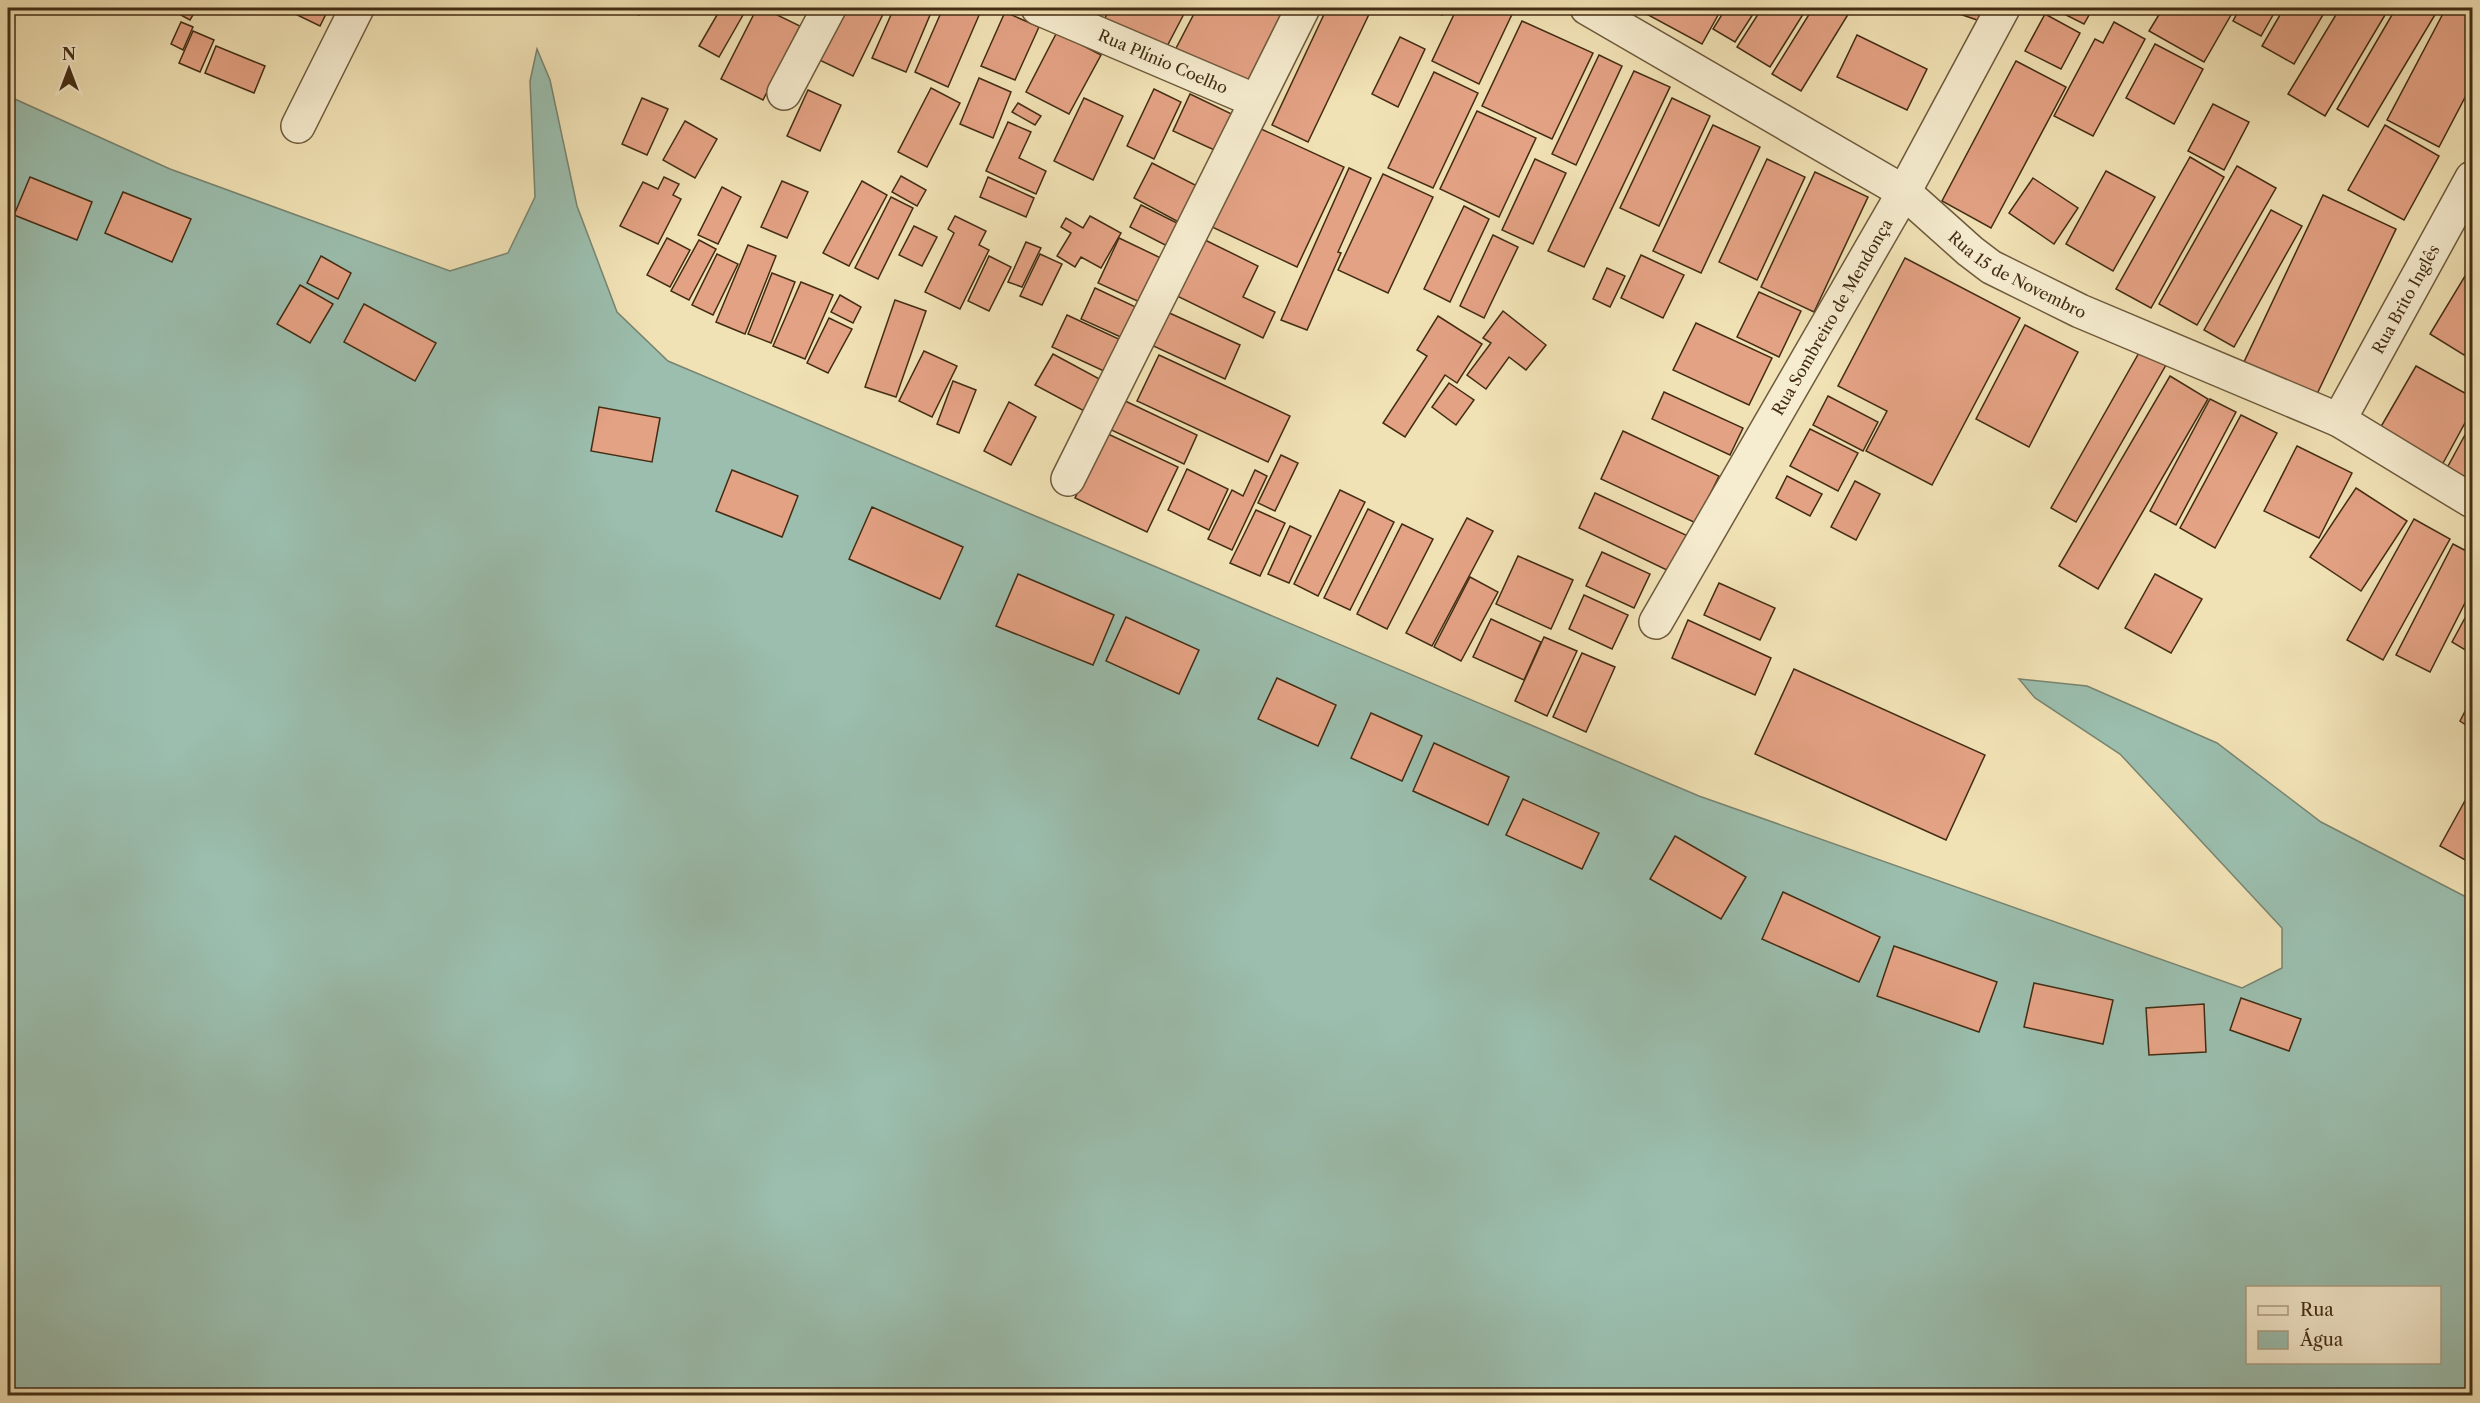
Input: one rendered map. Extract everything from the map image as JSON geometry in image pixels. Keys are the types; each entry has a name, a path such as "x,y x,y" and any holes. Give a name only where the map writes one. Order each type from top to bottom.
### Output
{"street":[{"path":"298,126 357,8"},
{"path":"784,93 829,8"},
{"name":"Rua Plínio Coelho","path":"1038,8 1256,101"},
{"path":"1068,479 1303,8"},
{"name":"Rua 15 de Novembro","path":"1587,8 1904,192 1991,267 2080,311 2339,420 2472,501"},
{"name":"Rua Sombreiro de Mendonça","path":"1656,622 1904,192 2003,8"},
{"name":"Rua Brito Inglês","path":"2339,420 2472,178"}],"water":[{"path":"537,49 550,80 577,206 617,312 668,361 1699,796 2242,988 2282,968 2282,928 2120,754 2035,698 2019,679 2087,686 2217,743 2321,822 2472,900 2472,1395 8,1396 8,96 170,169 450,271 508,253 535,197 530,81"}],"building":[{"path":"168,8 197,8 190,20"},
{"path":"283,8 329,8 320,26"},
{"path":"625,8 643,8 639,15"},
{"path":"721,8 747,8 719,57 699,46"},
{"path":"757,8 763,8 800,26 763,100 721,79"},
{"path":"837,8 886,8 853,76 813,57"},
{"path":"894,8 933,8 906,72 872,58"},
{"path":"943,8 968,8 980,13 948,87 915,72"},
{"path":"1059,8 1101,8 1092,26"},
{"path":"1110,8 1187,8 1163,54 1103,22"},
{"path":"1197,8 1293,8 1249,94 1172,56"},
{"path":"1327,8 1372,8 1308,142 1272,125"},
{"path":"1426,8 1445,8 1442,15"},
{"path":"1457,8 1515,8 1479,84 1432,61"},
{"path":"1640,8 1722,8 1702,44 1639,10"},
{"path":"1726,8 1757,8 1735,42 1713,29"},
{"path":"1762,8 1807,8 1770,67 1737,47"},
{"path":"1813,8 1852,8 1801,91 1772,74"},
{"path":"1942,8 1988,8 1983,22"},
{"path":"2065,8 2093,8 2084,24 2062,13"},
{"path":"2163,8 2235,8 2204,62 2149,31"},
{"path":"2240,8 2277,8 2261,36 2233,21"},
{"path":"2284,8 2327,8 2294,64 2262,46"},
{"path":"2340,8 2373,8 2385,15 2325,116 2288,94"},
{"path":"2396,8 2439,8 2368,127 2337,109"},
{"path":"2446,8 2460,8 2472,14 2472,84 2439,147 2387,120"},
{"path":"1005,12 1039,27 1015,80 981,66"},
{"path":"2045,14 2080,33 2061,69 2025,51"},
{"path":"1522,21 1593,53 1552,139 1482,106"},
{"path":"181,22 193,27 183,50 171,44"},
{"path":"2114,22 2145,39 2093,136 2054,116 2095,39 2103,43"},
{"path":"193,31 214,40 200,72 179,63"},
{"path":"1057,32 1101,55 1069,114 1026,92"},
{"path":"1857,35 1927,69 1907,110 1837,77"},
{"path":"1400,37 1425,49 1398,107 1372,94"},
{"path":"2155,44 2203,69 2174,124 2126,98"},
{"path":"216,46 265,66 254,93 205,73"},
{"path":"1599,55 1622,66 1576,165 1552,154"},
{"path":"2016,61 2066,87 1991,228 1942,201"},
{"path":"1634,71 1670,87 1584,267 1548,251"},
{"path":"1434,72 1478,93 1433,188 1388,168"},
{"path":"979,78 1011,92 993,138 960,124"},
{"path":"931,88 960,103 927,167 898,152"},
{"path":"1154,89 1181,102 1154,159 1127,146"},
{"path":"808,90 841,105 820,151 787,136"},
{"path":"1190,94 1240,118 1223,154 1173,131"},
{"path":"642,98 668,109 647,155 622,144"},
{"path":"1084,98 1123,116 1093,180 1054,161"},
{"path":"1672,98 1710,116 1659,226 1620,208"},
{"path":"1018,103 1041,116 1035,125 1012,112"},
{"path":"2213,104 2249,122 2224,170 2188,151"},
{"path":"1477,111 1536,138 1499,217 1440,189"},
{"path":"685,121 717,139 695,178 663,160"},
{"path":"1008,122 1031,132 1019,158 1046,171 1036,194 986,171"},
{"path":"1713,125 1760,147 1701,273 1653,251"},
{"path":"2385,125 2439,156 2404,220 2348,190"},
{"path":"1259,128 1344,167 1297,267 1212,227"},
{"path":"2190,157 2224,177 2151,308 2116,289"},
{"path":"1535,159 1566,173 1533,244 1502,230"},
{"path":"1767,159 1805,177 1757,280 1719,262"},
{"path":"1152,163 1205,190 1186,226 1134,198"},
{"path":"2237,166 2276,188 2197,325 2159,304"},
{"path":"1349,168 1371,178 1307,330 1281,320"},
{"path":"2106,171 2155,197 2113,271 2066,244"},
{"path":"1815,172 1868,197 1814,312 1761,287"},
{"path":"1383,174 1433,197 1388,293 1338,270"},
{"path":"901,176 926,190 917,206 892,192"},
{"path":"30,177 92,202 77,240 14,215"},
{"path":"664,177 679,184 673,195 681,199 658,244 620,226 643,182 658,189"},
{"path":"988,177 1034,198 1026,217 980,197"},
{"path":"2033,178 2078,208 2054,244 2009,213"},
{"path":"782,181 808,192 787,238 761,227"},
{"path":"862,181 887,195 849,266 823,253"},
{"path":"722,187 741,197 718,244 698,235"},
{"path":"123,192 191,219 172,262 105,233"},
{"path":"2323,195 2396,229 2316,396 2244,362"},
{"path":"891,197 913,208 878,279 855,268"},
{"path":"1141,205 1185,227 1173,249 1130,227"},
{"path":"1464,206 1489,219 1450,302 1424,289"},
{"path":"2271,210 2302,226 2234,347 2204,330"},
{"path":"955,216 986,231 979,245 989,250 960,309 925,292 954,233 948,229"},
{"path":"1090,216 1121,233 1101,268 1081,257 1075,267 1057,256 1071,233 1061,227 1066,218 1083,228"},
{"path":"914,226 937,237 922,266 899,255"},
{"path":"1493,235 1518,247 1484,318 1460,306"},
{"path":"667,238 690,250 670,287 647,275"},
{"path":"1119,238 1165,260 1144,304 1098,283"},
{"path":"699,240 716,249 689,300 671,291"},
{"path":"1205,240 1258,266 1243,297 1275,312 1263,338 1177,296"},
{"path":"1026,242 1041,248 1022,287 1008,282"},
{"path":"748,245 776,256 745,334 716,322"},
{"path":"717,254 738,264 713,315 692,305"},
{"path":"1040,254 1062,264 1042,305 1020,296"},
{"path":"1641,255 1684,275 1663,318 1621,298"},
{"path":"321,256 351,273 338,299 307,283"},
{"path":"989,256 1011,267 989,311 968,301"},
{"path":"1905,258 2020,318 1932,485 1866,451 1887,411 1838,386"},
{"path":"1607,268 1625,276 1610,307 1593,299"},
{"path":"2468,271 2472,274 2472,360 2430,334"},
{"path":"772,273 795,282 771,343 748,334"},
{"path":"801,282 833,295 805,359 773,346"},
{"path":"300,285 333,304 310,343 277,324"},
{"path":"1095,288 1140,309 1125,339 1081,319"},
{"path":"1759,292 1801,311 1779,357 1737,337"},
{"path":"840,295 861,307 853,323 831,312"},
{"path":"895,300 926,311 896,397 865,387"},
{"path":"364,304 436,343 415,381 344,342"},
{"path":"1165,311 1240,345 1225,379 1149,344"},
{"path":"1503,311 1546,345 1526,370 1509,357 1486,389 1467,375 1491,343 1483,338"},
{"path":"1067,315 1121,340 1106,372 1052,347"},
{"path":"1438,316 1482,344 1457,383 1445,375 1405,437 1383,423 1427,356 1417,350"},
{"path":"829,318 852,329 828,373 807,363"},
{"path":"1696,323 1772,358 1749,405 1673,370"},
{"path":"2025,325 2078,352 2029,447 1976,419"},
{"path":"2144,344 2170,358 2076,522 2051,508"},
{"path":"924,351 957,366 932,417 899,401"},
{"path":"1053,354 1105,382 1088,413 1035,385"},
{"path":"1159,355 1290,416 1268,462 1137,401"},
{"path":"2416,366 2472,397 2472,410 2442,465 2379,430"},
{"path":"2170,376 2208,399 2098,589 2059,566"},
{"path":"953,381 976,390 959,433 937,424"},
{"path":"1449,383 1474,400 1456,425 1432,407"},
{"path":"1664,392 1743,428 1730,455 1652,419"},
{"path":"1828,396 1878,422 1863,451 1813,425"},
{"path":"1121,399 1197,435 1184,464 1107,428"},
{"path":"2210,399 2236,412 2176,525 2150,511"},
{"path":"1009,402 1036,417 1011,465 984,451"},
{"path":"599,407 660,418 652,462 591,451"},
{"path":"2241,415 2277,433 2215,548 2180,528"},
{"path":"2472,422 2472,483 2447,468"},
{"path":"1810,429 1858,453 1838,491 1790,466"},
{"path":"1623,431 1719,476 1696,523 1601,479"},
{"path":"1106,433 1178,467 1147,532 1075,498"},
{"path":"2297,446 2352,473 2319,538 2264,511"},
{"path":"1281,455 1298,463 1275,511 1258,503"},
{"path":"1187,469 1228,489 1209,530 1168,510"},
{"path":"732,470 798,496 782,537 716,511"},
{"path":"1255,470 1267,476 1232,550 1208,539 1232,490 1243,496"},
{"path":"1787,476 1822,494 1810,516 1776,498"},
{"path":"1855,481 1880,494 1856,540 1831,527"},
{"path":"2356,488 2407,521 2361,591 2310,557"},
{"path":"1340,490 1365,502 1318,596 1294,584"},
{"path":"1595,493 1688,536 1671,572 1579,528"},
{"path":"872,507 963,547 940,599 849,559"},
{"path":"1368,509 1394,522 1350,610 1324,598"},
{"path":"1256,510 1285,523 1260,576 1230,563"},
{"path":"1467,518 1493,531 1432,646 1406,633"},
{"path":"2414,519 2450,539 2383,660 2347,640"},
{"path":"1402,524 1433,539 1387,629 1357,614"},
{"path":"1290,526 1311,536 1289,583 1268,574"},
{"path":"2453,544 2472,554 2472,589 2430,672 2396,655"},
{"path":"1602,552 1650,574 1634,608 1586,586"},
{"path":"1518,556 1573,580 1551,629 1496,604"},
{"path":"1018,574 1114,615 1093,665 996,626"},
{"path":"2155,574 2202,599 2171,653 2125,628"},
{"path":"1470,577 1498,592 1461,661 1434,647"},
{"path":"1719,583 1775,608 1760,640 1704,615"},
{"path":"1584,595 1628,615 1612,649 1569,629"},
{"path":"2472,605 2472,654 2452,642"},
{"path":"1126,617 1199,650 1179,694 1106,661"},
{"path":"1491,619 1541,642 1524,680 1473,657"},
{"path":"1688,620 1771,658 1755,695 1672,658"},
{"path":"1544,637 1577,651 1547,716 1515,701"},
{"path":"1582,653 1615,667 1586,732 1553,717"},
{"path":"1794,669 1985,755 1946,840 1755,754"},
{"path":"1277,678 1336,705 1318,746 1258,719"},
{"path":"2472,698 2472,729 2460,721"},
{"path":"1371,713 1422,736 1402,781 1351,758"},
{"path":"1434,743 1509,777 1488,825 1413,791"},
{"path":"2472,788 2472,851 2467,861 2440,846"},
{"path":"1523,799 1599,833 1582,869 1506,835"},
{"path":"1675,836 1746,877 1721,919 1650,879"},
{"path":"1783,892 1880,937 1859,982 1762,939"},
{"path":"1894,946 1997,982 1979,1032 1877,996"},
{"path":"2034,983 2113,1000 2103,1044 2024,1027"},
{"path":"2241,998 2301,1019 2289,1051 2230,1030"},
{"path":"2204,1004 2206,1052 2149,1055 2146,1008"}]}
